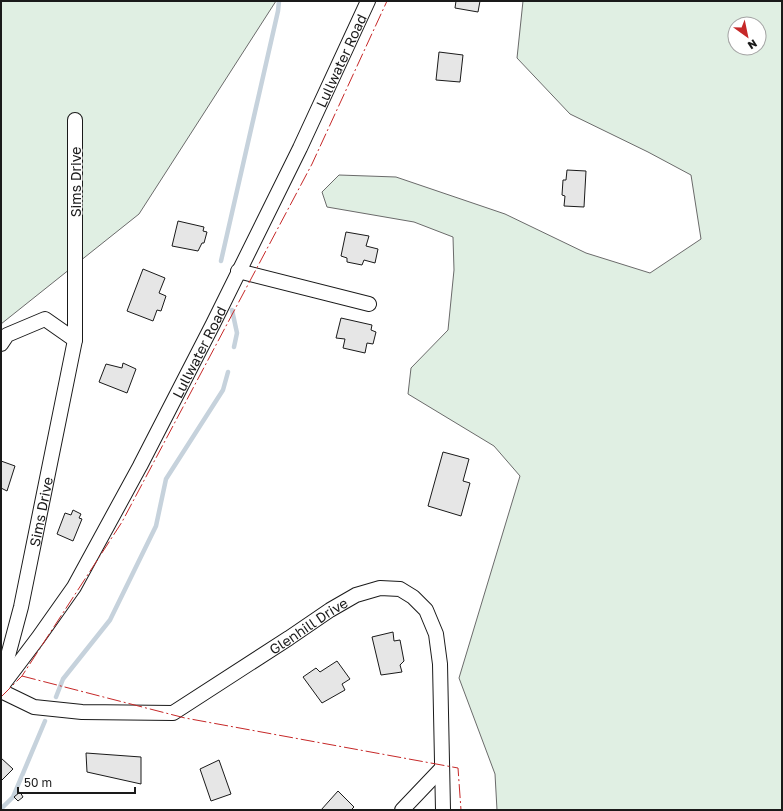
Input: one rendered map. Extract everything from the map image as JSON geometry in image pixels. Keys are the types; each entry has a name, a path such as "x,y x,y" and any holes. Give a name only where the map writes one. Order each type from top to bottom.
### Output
{"street":[{"name":"Lullwater Road","path":"1,687 74,587 140,466 213,324 300,148 368,1"},
{"name":"Sims Drive","path":"1,682 21,607 75,340 75,120"},
{"path":"238,272 369,304"},
{"path":"1,344 7,335 45,320 75,340"},
{"name":"Glenhill Drive","path":"1,691 34,707 82,712 173,713 290,638 330,610 356,595 380,588 400,589 413,597 426,610 436,634 440,664 443,810"},
{"path":"402,810 442,768"}],"green space":[{"path":"1,1 276,1 139,214 1,324"},
{"path":"523,1 782,1 782,810 497,810 495,774 459,678 520,476 494,446 408,394 411,368 448,330 454,270 453,237 414,222 327,207 322,192 339,175 396,177 505,214 586,253 650,273 701,239 691,175 570,114 517,58"}],"building":[{"path":"456,1 480,1 478,12 455,8"},
{"path":"439,52 463,55 460,82 436,80"},
{"path":"567,170 586,171 584,207 564,206 565,196 562,195 563,180 566,180"},
{"path":"178,221 204,227 203,231 207,232 204,243 202,243 198,251 172,246"},
{"path":"346,232 369,236 366,246 378,249 375,263 364,260 362,265 347,262 347,258 341,256"},
{"path":"143,269 165,278 159,293 166,296 161,311 157,310 153,321 127,311"},
{"path":"341,318 372,325 371,330 376,332 373,344 367,343 365,353 343,348 345,339 336,338"},
{"path":"123,363 136,369 127,393 99,382 106,364 122,368"},
{"path":"443,452 469,459 463,481 470,483 461,516 428,506"},
{"path":"1,461 15,466 7,491 1,488"},
{"path":"73,510 81,514 79,518 82,519 73,541 57,534 65,513 71,515"},
{"path":"393,632 394,641 400,640 404,661 400,665 402,672 381,675 372,637"},
{"path":"337,661 350,679 342,684 345,690 322,703 303,677 316,668 320,672"},
{"path":"86,753 141,757 141,784 87,772"},
{"path":"1,758 13,769 1,781"},
{"path":"219,760 231,794 211,801 200,769"},
{"path":"338,791 354,807 351,810 321,810"},
{"path":"20,792 23,797 18,801 14,797"}],"waterway":[{"path":"221,261 278,11 279,1"},
{"path":"232,310 237,333 234,347"},
{"path":"56,697 63,679 110,620 156,526 166,479 223,390 228,372"},
{"path":"1,809 13,797 45,721"}],"power":[{"path":"1,697 22,676 122,522 312,164 387,1"},
{"path":"22,676 185,718 458,768 461,810"}]}
